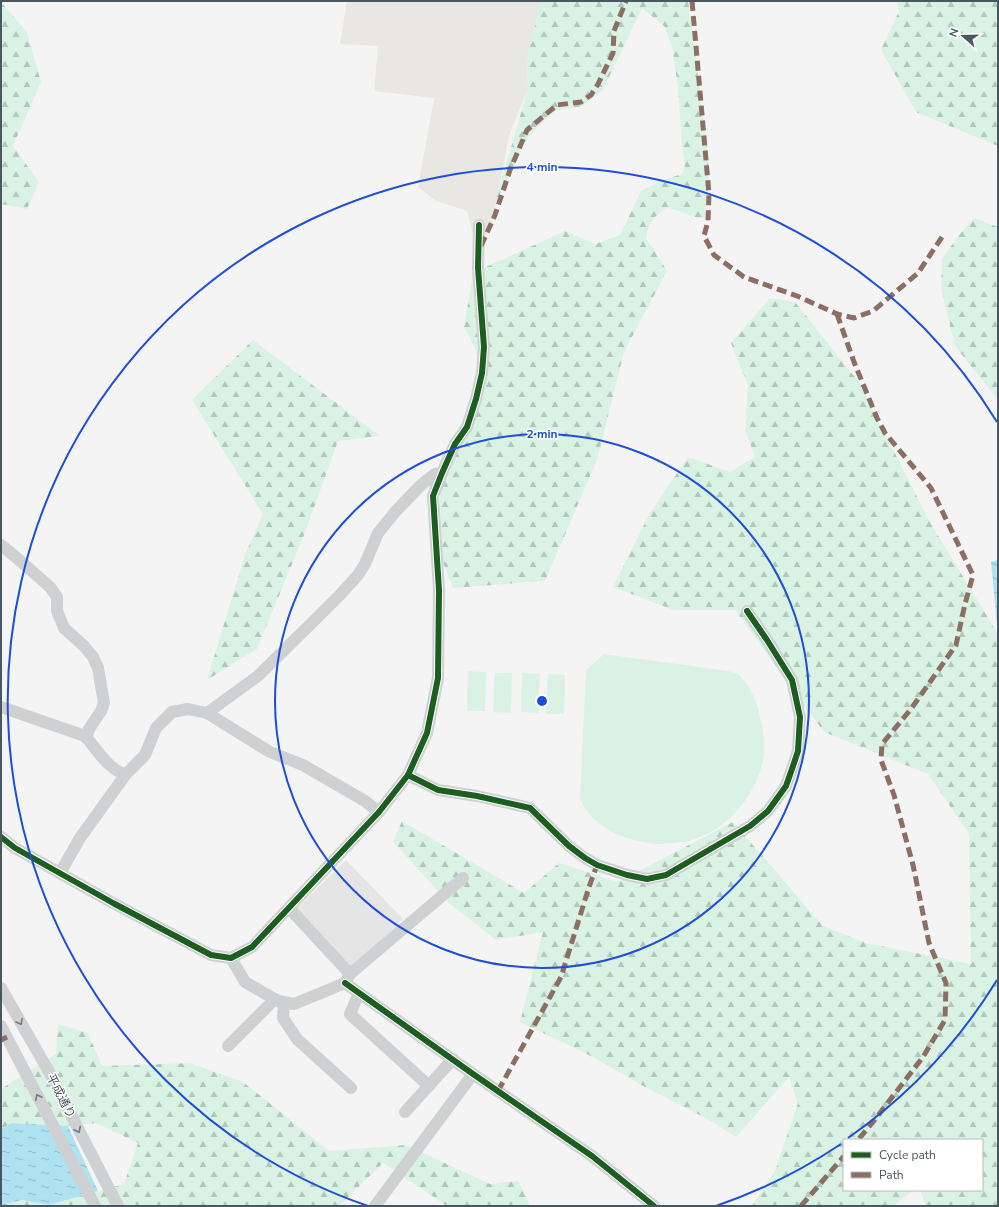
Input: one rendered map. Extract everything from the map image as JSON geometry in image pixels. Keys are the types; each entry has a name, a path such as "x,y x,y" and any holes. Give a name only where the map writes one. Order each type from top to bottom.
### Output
{"street":[{"path":"1,837 15,848 211,955 231,958 252,947 379,812 408,775 427,733 438,678 439,590 433,496 455,444 467,427 482,373 484,347 478,268 479,225"},
{"path":"207,713 258,676 339,596 358,575 368,558 378,533 396,511 421,485 436,474 442,473"},
{"path":"1,545 50,588 57,597 57,611 64,628 84,646 93,657 98,668 104,703 101,711 89,729 86,738"},
{"path":"408,775 438,790 477,796 530,808 569,846 597,865 627,875 647,879 666,875 750,826 768,811 786,786 798,751 800,717 792,680 767,640 746,611"},
{"path":"1,707 85,736 108,765 122,774 126,774"},
{"path":"60,873 80,838 126,774 145,756 156,728 172,712 188,709 207,713 270,752 303,765 365,801 379,812"},
{"path":"231,958 245,982 280,1001 294,1004 347,979 463,878"},
{"path":"289,908 359,993 592,1156 641,1202 654,1206"},
{"name":"平成通り","path":"1,988 48,1070 118,1206"},
{"path":"359,993 350,1014 429,1086"},
{"path":"228,1046 280,1001"},
{"path":"280,1001 283,1018 297,1039 350,1088"},
{"name":"平成通り","path":"1,1026 95,1206"},
{"path":"405,1112 453,1059"},
{"path":"375,1206 473,1074"}],"shaded area":[{"path":"347,1 541,1 527,57 528,89 509,136 490,234 473,235 467,211 436,201 418,187 434,98 374,91 378,46 340,44"},
{"path":"346,860 403,919 350,971 293,912"}],"green space":[{"path":"541,1 688,1 706,136 709,173 705,217 698,218 667,207 655,217 649,228 646,239 667,271 624,352 597,460 545,581 453,588 442,560 440,492 487,371 464,327 473,273 565,231 595,244 620,235 641,191 660,181 682,174 685,165 682,145 678,87 672,46 664,26 642,8 603,90 583,106 554,111 528,137 494,206 528,89 527,57"},
{"path":"897,1 998,1 998,146 916,112 881,50 899,11"},
{"path":"1,2 27,32 41,82 13,146 39,182 27,209 1,204"},
{"path":"974,218 998,227 998,400 955,346 941,289 942,259 959,235"},
{"path":"770,298 795,302 858,381 931,524 998,634 998,1206 926,1206 920,1191 983,1191 983,1139 843,1139 843,1191 913,1191 893,1206 752,1206 775,1171 798,1103 789,1077 736,1137 709,1120 647,1088 587,1054 520,1022 543,932 496,940 449,903 393,842 402,821 524,893 559,863 618,882 733,822 823,926 866,943 971,964 969,834 928,774 824,732 735,610 674,610 613,587 650,513 688,457 730,472 755,457 745,430 748,385 731,343"},
{"path":"253,340 380,436 338,441 306,530 257,649 207,680 245,555 263,514 192,400"},
{"path":"604,654 728,671 738,674 749,687 758,708 762,724 764,736 763,761 756,781 746,800 732,816 716,829 705,835 681,842 655,844 619,835 596,821 587,811 580,799 586,670"},
{"path":"468,671 486,672 485,711 467,711"},
{"path":"495,673 512,673 511,713 493,712"},
{"path":"522,673 540,674 538,713 521,712"},
{"path":"548,674 565,675 564,714 546,714"},
{"path":"58,1024 88,1033 102,1066 190,1063 243,1082 329,1151 406,1145 490,1184 518,1181 531,1206 447,1206 383,1163 339,1206 1,1206 22,1200 49,1205 124,1184 138,1143 96,1123 68,1126 12,1123 1,1129 1,1089 56,1054"}],"water":[{"path":"998,560 998,634 991,562"},
{"path":"12,1123 68,1126 98,1191 49,1205 22,1200 1,1205 1,1129"}],"marked path":[{"path":"481,246 495,215 510,170 527,130 557,105 581,102 591,95 613,53 614,31 626,1"},
{"path":"692,1 709,194 708,221 704,236 714,255 744,277 797,296 837,314 854,318 873,311 918,273 942,237"},
{"path":"837,314 854,362 877,418 885,433 931,488 973,575 956,645 911,709 882,744 881,760 894,795 913,865 929,943 946,983 945,1020 923,1057 859,1139"},
{"path":"498,1091 561,977 597,865"},
{"path":"1,1040 7,1037"},
{"path":"801,1206 843,1157"}],"cycle path":[{"path":"1,837 15,848 113,903 211,955 231,958 252,947 379,812 408,775 427,733 438,678 439,590 433,496 455,444 467,427 482,373 484,347 478,268 479,225"},
{"path":"408,775 438,790 477,796 530,808 569,846 597,865 627,875 647,879 666,875 750,826 768,811 786,786 798,751 800,717 792,680 747,611"},
{"path":"345,983 592,1156 654,1206"}]}
